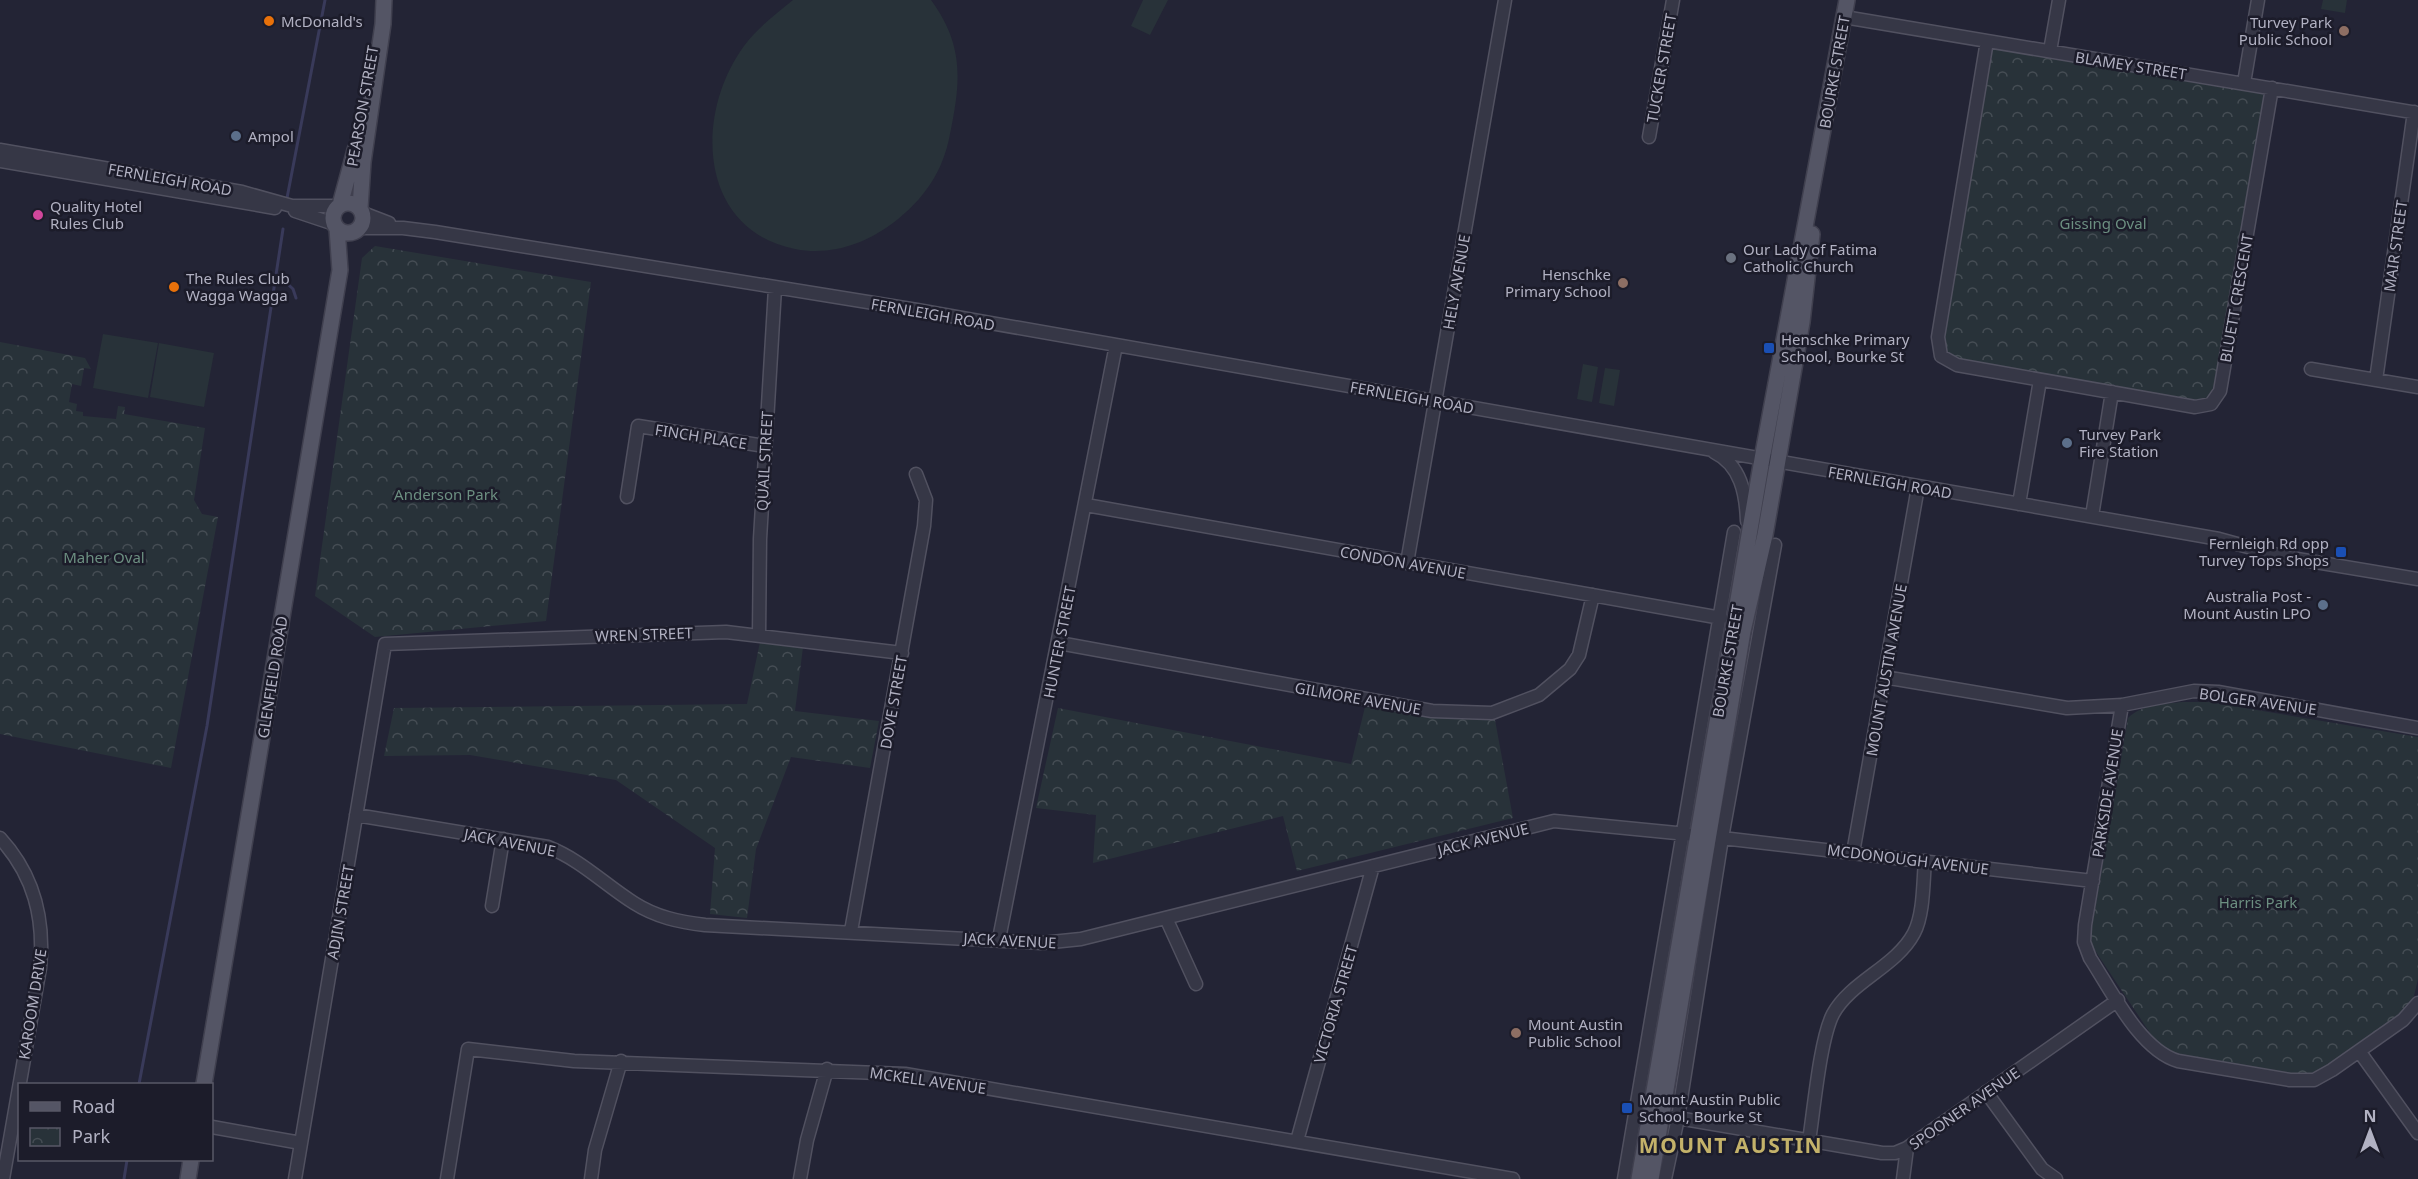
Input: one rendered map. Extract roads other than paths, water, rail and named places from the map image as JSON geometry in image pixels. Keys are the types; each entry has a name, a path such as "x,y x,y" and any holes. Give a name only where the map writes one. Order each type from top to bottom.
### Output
{"main road":[{"name":"BOURKE STREET","path":"1639,1179 1656,1114 1703,836 1743,576 1770,461 1847,0"},
{"name":"PEARSON STREET","path":"340,206 351,174 377,24 384,3"},
{"name":"PEARSON STREET","path":"362,210 363,162 384,3"},
{"path":"351,203 362,210 358,230 346,233 335,226 334,213 340,206 351,203"},
{"name":"GLENFIELD ROAD","path":"335,226 340,270"},
{"name":"GLENFIELD ROAD","path":"204,1083 340,270 358,230"},
{"name":"BOURKE STREET","path":"1703,836 1751,633 1765,535 1770,461"},
{"name":"BOURKE STREET","path":"1651,1179 1656,1114"},
{"path":"188,1179 191,1161"}],"street":[{"name":"HELY AVENUE","path":"1407,563 1505,0"},
{"name":"TUCKER STREET","path":"1649,137 1673,0"},
{"path":"2050,51 2059,0"},
{"path":"2244,83 2258,0"},
{"name":"BLAMEY STREET","path":"1844,17 2416,112"},
{"name":"BLUETT CRESCENT","path":"1987,41 1937,348 1941,356 1957,365 2195,406 2205,406 2217,399 2272,88"},
{"name":"MAIR STREET","path":"2376,380 2416,112"},
{"name":"FERNLEIGH ROAD","path":"0,150 242,192 292,206 340,206"},
{"name":"FERNLEIGH ROAD","path":"0,161 302,212 335,226"},
{"name":"FERNLEIGH ROAD","path":"362,210 403,228"},
{"name":"FERNLEIGH ROAD","path":"358,230 403,228 1116,345 2092,516 2219,539 2285,557 2418,579"},
{"name":"QUAIL STREET","path":"759,635 765,446 775,288"},
{"name":"HUNTER STREET","path":"999,939 1059,644 1116,345"},
{"path":"2310,369 2418,387"},
{"path":"2019,504 2040,380"},
{"path":"2092,516 2112,392"},
{"name":"FINCH PLACE","path":"627,497 638,426 765,446"},
{"path":"1709,450 1732,467 1745,495 1747,529 1743,576"},
{"name":"DOVE STREET","path":"851,931 925,513 924,490 916,474"},
{"name":"MOUNT AUSTIN AVENUE","path":"1853,853 1918,487"},
{"name":"CONDON AVENUE","path":"1086,505 1721,618"},
{"name":"BOURKE STREET","path":"1665,1179 1678,1118 1721,618 1734,532"},
{"name":"BOURKE STREET","path":"1751,633 1775,545"},
{"name":"GILMORE AVENUE","path":"1059,644 1432,711 1492,713 1539,695 1570,669 1584,638 1593,595"},
{"name":"WREN STREET","path":"385,644 702,632 759,635 902,653"},
{"name":"ADJIN STREET","path":"295,1179 385,644"},
{"name":"BOLGER AVENUE","path":"1884,677 2067,708 2122,705 2170,694 2218,692 2418,728"},
{"name":"PARKSIDE AVENUE","path":"2122,705 2084,942 2090,958 2151,1047 2168,1058 2178,1061 2302,1081 2323,1076 2403,1020 2418,1006"},
{"name":"JACK AVENUE","path":"356,815 548,847 567,855 633,903 677,922 1062,943 1554,821 1703,836"},
{"name":"BOURKE STREET","path":"1624,1179 1703,836"},
{"name":"MCDONOUGH AVENUE","path":"1703,836 2093,882"},
{"name":"KAROOM DRIVE","path":"0,838 30,880 36,898 42,934 40,968 20,1083"},
{"path":"492,906 503,839"},
{"path":"1809,1141 1826,1041 1833,1015 1848,997 1900,951 1915,932 1925,861"},
{"name":"VICTORIA STREET","path":"1297,1141 1373,866"},
{"path":"1166,918 1196,984"},
{"name":"SPOONER AVENUE","path":"1656,1114 1882,1153 1895,1153 1907,1149 2118,1000"},
{"name":"MCKELL AVENUE","path":"447,1179 468,1049 574,1061 827,1069 905,1074 1513,1179"},
{"path":"2359,1051 2418,1133"},
{"path":"591,1179 595,1150 621,1061"},
{"path":"800,1179 807,1140 827,1069"},
{"path":"1986,1092 2042,1168 2056,1179"},
{"name":"KAROOM DRIVE","path":"3,1179 18,1093"},
{"path":"213,1127 301,1143"},
{"path":"1903,1179 1907,1149"}],"waterway":[{"path":"287,198 325,0"},
{"path":"139,1083 207,726 283,229"},
{"path":"277,274 293,289 296,298"},
{"path":"124,1179 127,1161"}],"place":[{"name":"McDonald's","path":"269,21"},
{"name":"Turvey Park Public School","path":"2344,31"},
{"name":"Ampol","path":"236,136"},
{"name":"Quality Hotel Rules Club","path":"38,215"},
{"name":"Our Lady of Fatima Catholic Church","path":"1731,258"},
{"name":"Henschke Primary School","path":"1623,283"},
{"name":"The Rules Club Wagga Wagga","path":"174,287"},
{"name":"Henschke Primary School, Bourke St","path":"1769,348"},
{"name":"Turvey Park Fire Station","path":"2067,443"},
{"name":"Fernleigh Rd opp Turvey Tops Shops","path":"2341,552"},
{"name":"Australia Post - Mount Austin LPO","path":"2323,605"},
{"name":"Mount Austin Public School","path":"1516,1033"},
{"name":"Mount Austin Public School, Bourke St","path":"1627,1108"}],"district":[{"name":"MOUNT AUSTIN","path":"1731,1145"}],"park label":[{"name":"Gissing Oval","path":"2103,223"},
{"name":"Anderson Park","path":"446,494"},
{"name":"Maher Oval","path":"104,557"},
{"name":"Harris Park","path":"2258,902"}]}
